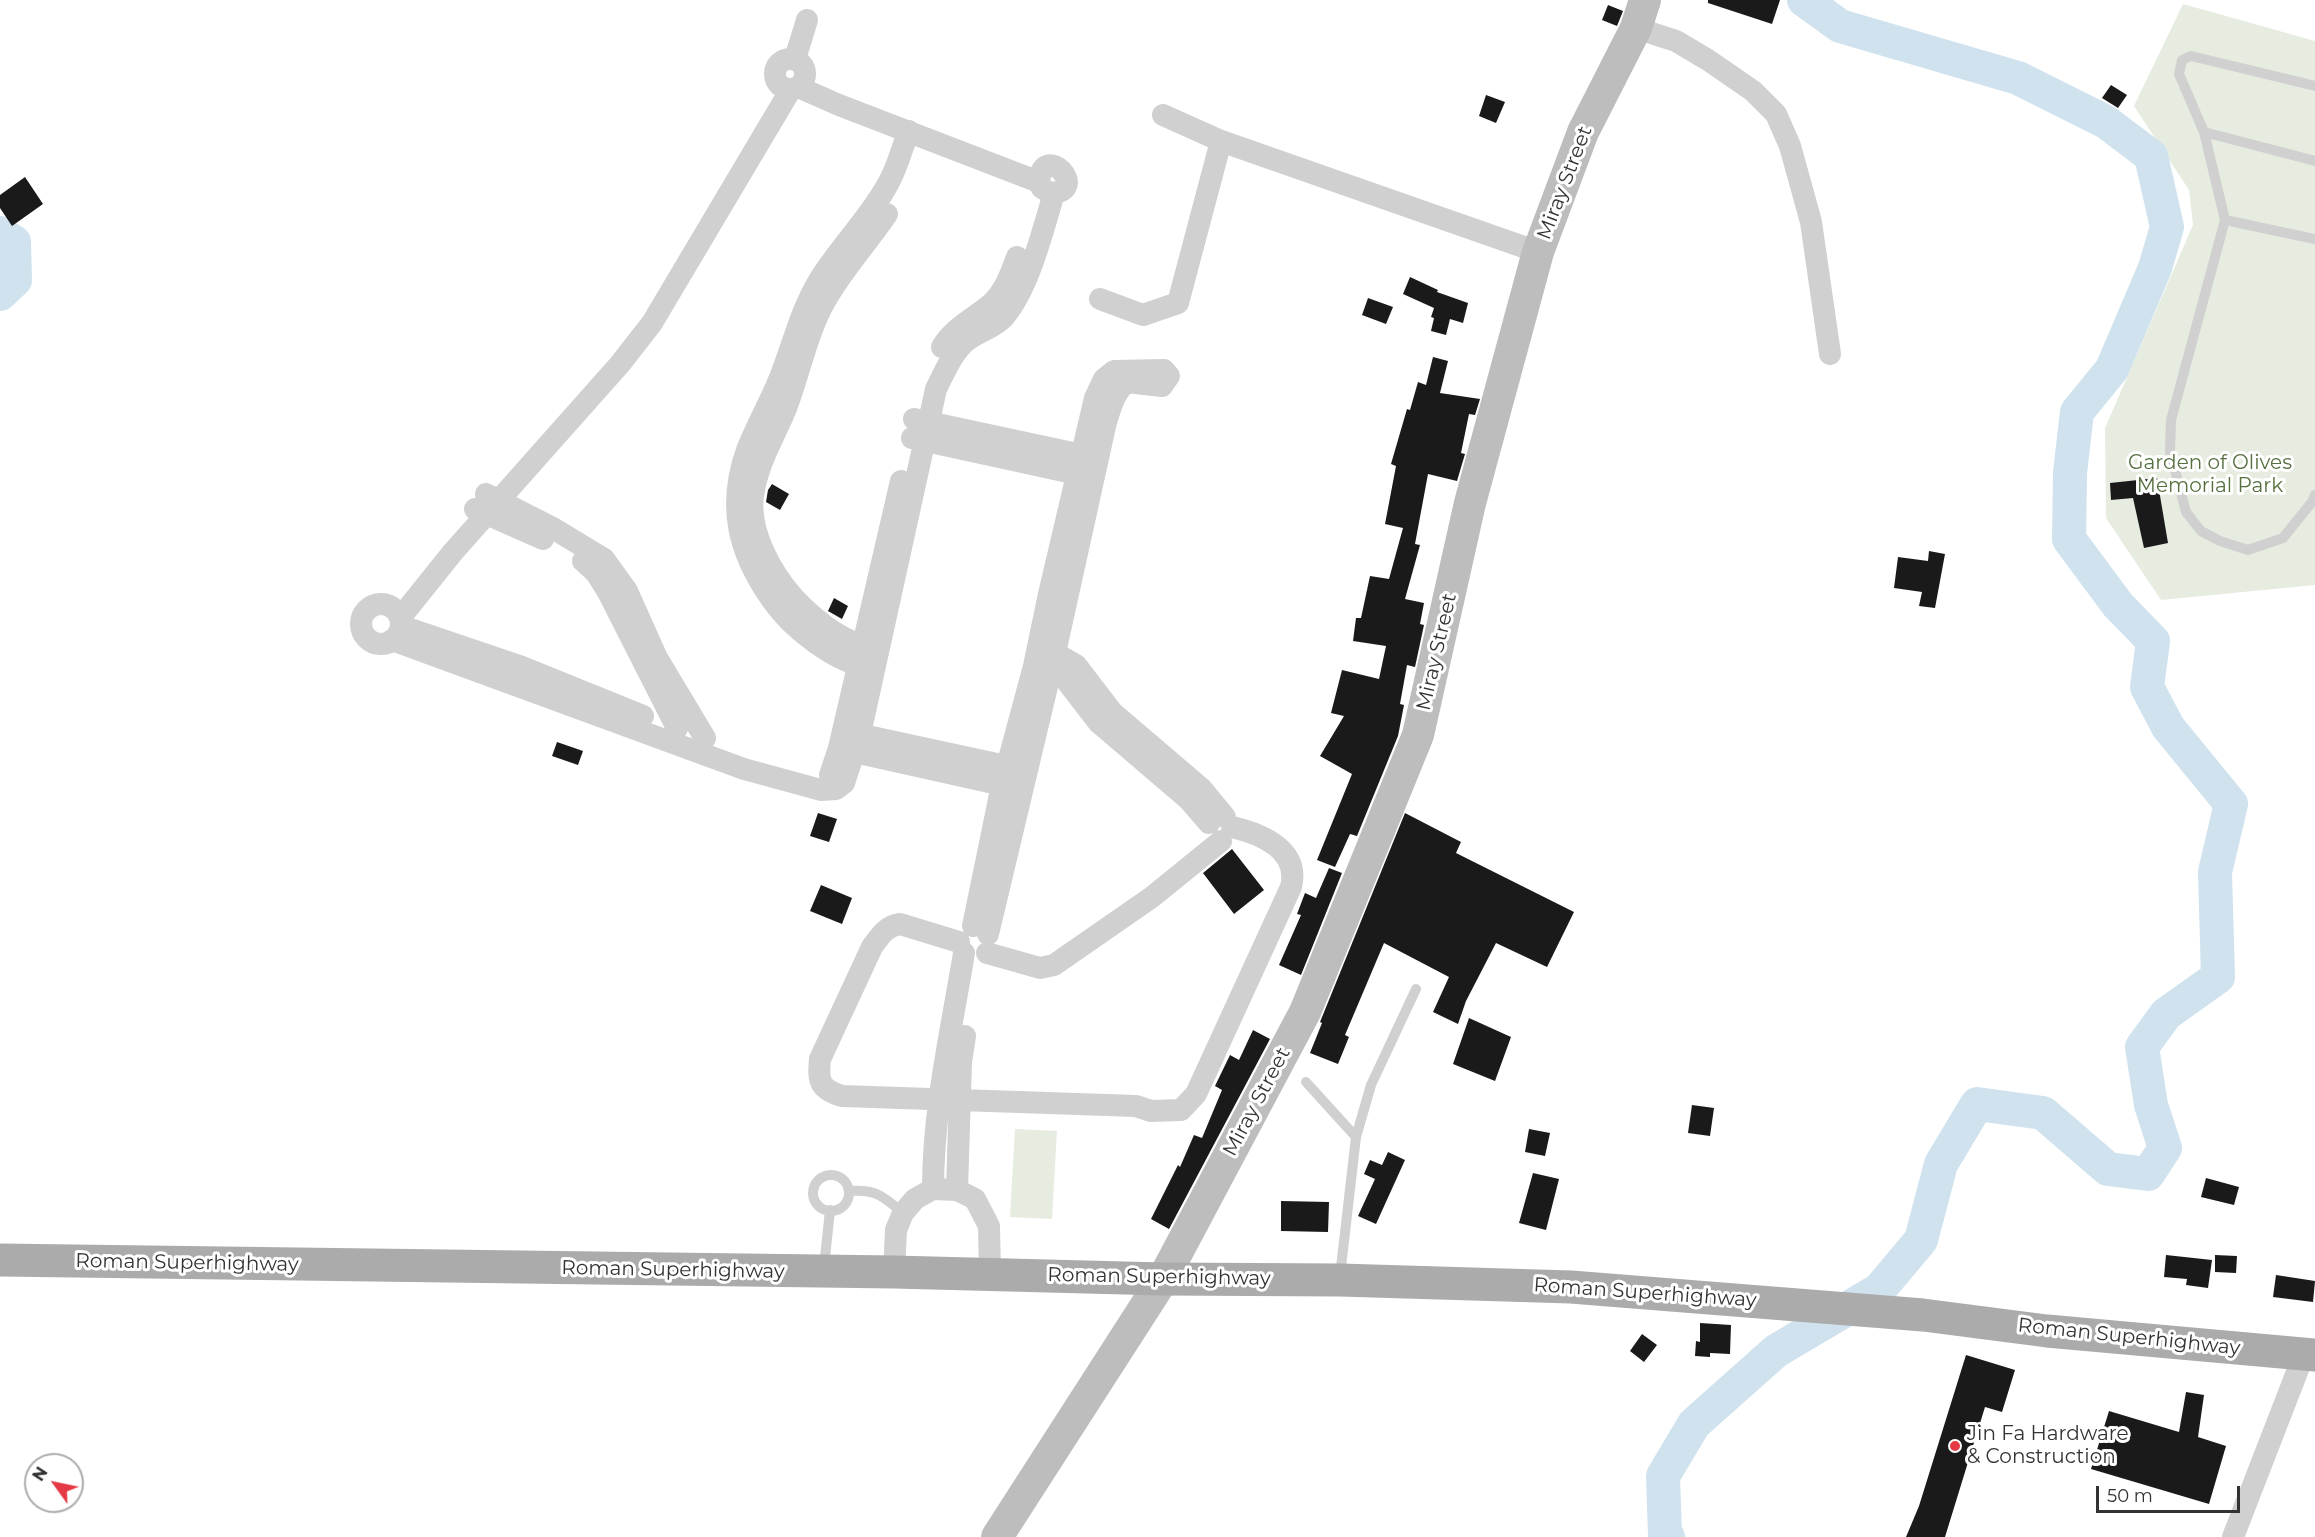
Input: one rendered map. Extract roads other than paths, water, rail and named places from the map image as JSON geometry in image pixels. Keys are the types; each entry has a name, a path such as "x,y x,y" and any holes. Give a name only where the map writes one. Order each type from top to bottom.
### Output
{"main road":[{"name":"Roman Superhighway","path":"0,1260 894,1272 1163,1279 1340,1280 1571,1287 1923,1315 2047,1330 2309,1355"}],"street":[{"name":"Miray Street","path":"997,1537 1163,1279 1305,1012 1418,735 1470,503 1538,252 1583,132 1640,14"},
{"path":"1640,14 1676,41 1753,91 1776,114 1790,146 1811,222 1830,354"},
{"path":"794,78 841,91 1045,183 1034,234 1013,289 967,320 920,430 849,741 831,773 821,784 747,762 688,736 518,676 396,622 486,504 557,425 646,319 765,120 794,78 807,20"},
{"path":"794,78 839,105 914,133 970,149"},
{"path":"1163,115 1221,141 1538,252"},
{"path":"868,658 807,612 758,560 745,519 753,497 756,452 781,419 794,363 809,340 820,295 837,253 896,184 914,133"},
{"path":"1100,299 1143,315 1178,303 1221,141"},
{"path":"920,430 1087,466 1044,659 976,942 948,1105 933,1157 933,1189"},
{"path":"486,504 544,539 587,555 596,573 631,620 688,736"},
{"path":"1044,659 1095,703 1099,723 1116,740 1189,800 1219,828 1257,835 1281,850 1292,866 1294,875 1291,887 1196,1094 1181,1110 1151,1111 1136,1106 1095,1111 871,1104 840,1111 824,1106 810,1095 811,1076 806,1055 835,1009 860,940 882,922 888,911 901,909 976,942 1042,961 1052,951 1077,941 1148,892 1219,828"},
{"path":"849,741 1015,778"},
{"path":"948,1105 958,1158 957,1190"},
{"path":"933,1157 958,1158"},
{"path":"894,1272 896,1230 903,1213 915,1199 933,1189 957,1190 975,1199 989,1226 990,1274"},
{"path":"2233,1537 2309,1355"}],"lane":[{"path":"2315,86 2190,56 2182,60 2179,74 2204,132 2225,220 2171,420 2170,451 2186,512 2201,531 2220,541 2248,550 2283,538 2315,495"},
{"path":"2204,132 2315,161"},
{"path":"2225,220 2315,239"},
{"path":"1340,1280 1356,1137 1371,1085 1416,989"},
{"path":"1306,1082 1356,1137"},
{"path":"836,1176 842,1179 849,1191 844,1205 830,1210 818,1205 815,1200 814,1187 823,1177 836,1176"},
{"path":"849,1191 867,1190 880,1194 903,1213"},
{"path":"823,1272 830,1210"}],"waterway":[{"path":"1668,1537 1665,1535 1663,1476 1694,1424 1776,1351 1879,1290 1921,1240 1941,1164 1977,1104 2043,1113 2108,1169 2148,1174 2165,1148 2151,1105 2142,1047 2166,1014 2218,977 2215,872 2231,804 2168,727 2147,687 2153,641 2118,605 2069,539 2070,473 2077,412 2112,369 2155,268 2167,227 2151,156 2106,122 2018,78 1840,26 1804,0"},
{"path":"0,233 14,242 15,280 0,294"}],"place":[{"name":"Jin Fa Hardware & Construction","path":"1955,1446"}],"park label":[{"name":"Garden of Olives Memorial Park","path":"2210,474"}]}
